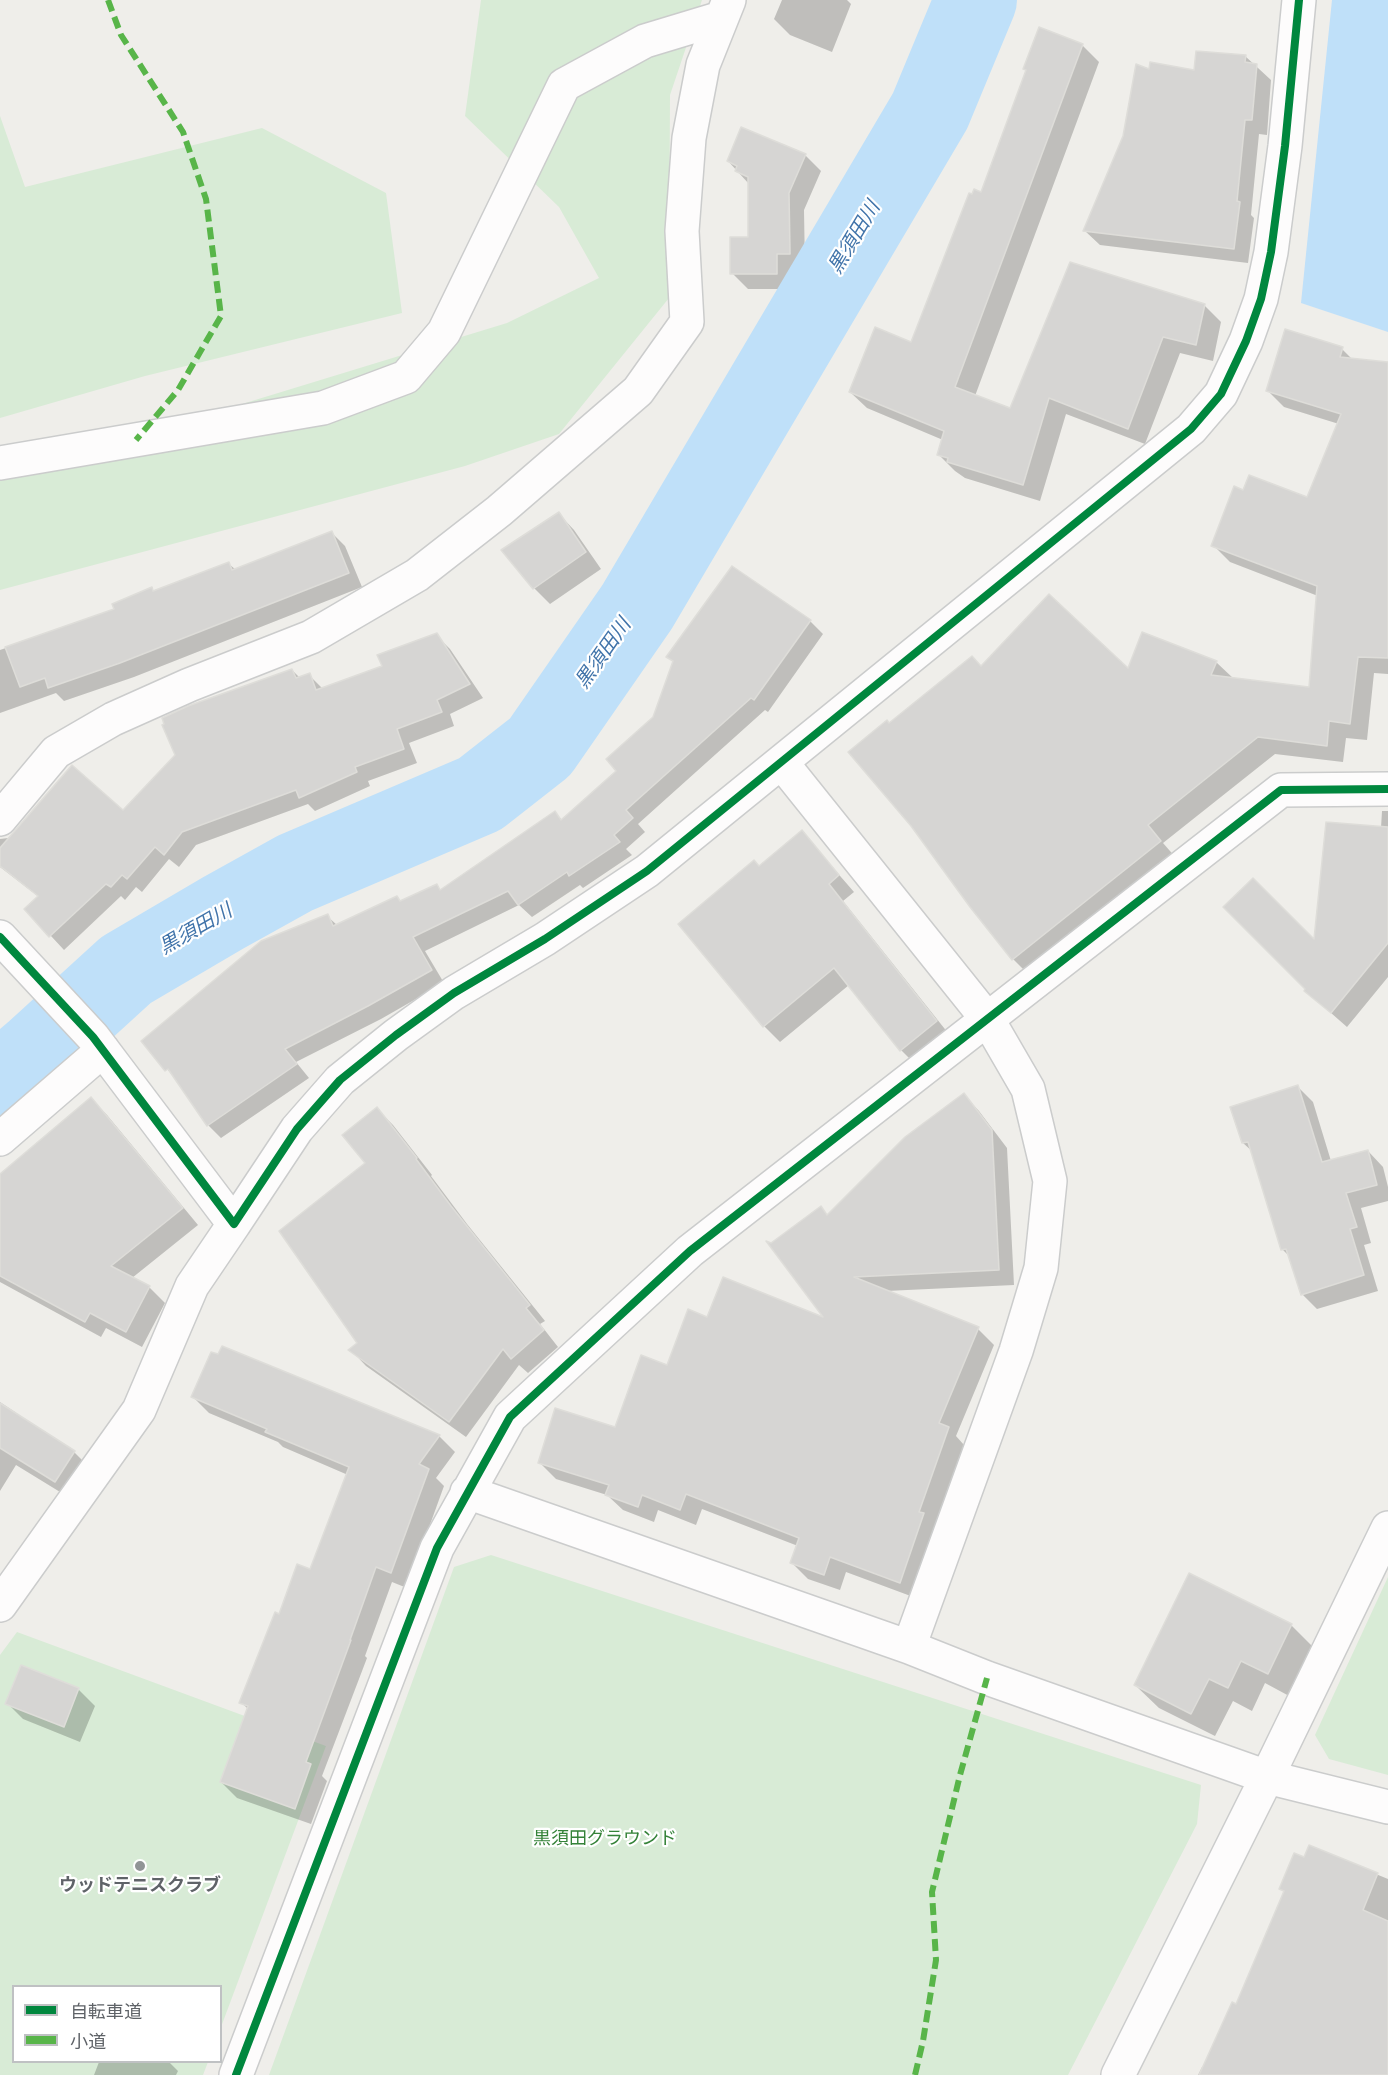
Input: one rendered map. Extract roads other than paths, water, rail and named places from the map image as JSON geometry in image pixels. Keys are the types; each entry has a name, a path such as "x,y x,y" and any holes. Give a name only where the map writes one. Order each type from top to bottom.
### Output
{"street":[{"path":"0,1605 139,1410 192,1286 297,1129 340,1080 454,993 545,939 647,871 1191,429 1221,394 1246,341 1257,309 1271,252 1285,146 1299,0"},
{"path":"0,463 323,408 406,377 444,332 564,85 645,41 725,9"},
{"path":"0,819 56,752 113,719 189,685 312,637 417,575 499,511 638,391 687,322 682,231 689,138 703,65 725,9"},
{"path":"782,763 988,1020 1028,1089 1050,1181 1041,1268 1016,1351 909,1647"},
{"path":"236,2075 437,1548 510,1417 690,1251 1281,789 1388,789"},
{"path":"0,936 98,1044 234,1224"},
{"path":"0,1139 98,1044"},
{"path":"467,1492 909,1647 987,1678 1267,1777 1388,1807"},
{"path":"1119,2075 1388,1528"}],"water":[{"path":"1332,0 1388,0 1388,332 1301,303"}],"waterway":[{"name":"黒須田川","path":"0,1082 126,970 295,873 480,794 540,747 637,607 930,111 976,0"}],"place":[{"name":"ウッドテニスクラブ","path":"140,1866"}],"park label":[{"name":"黒須田グラウンド","path":"605,1839"}]}
